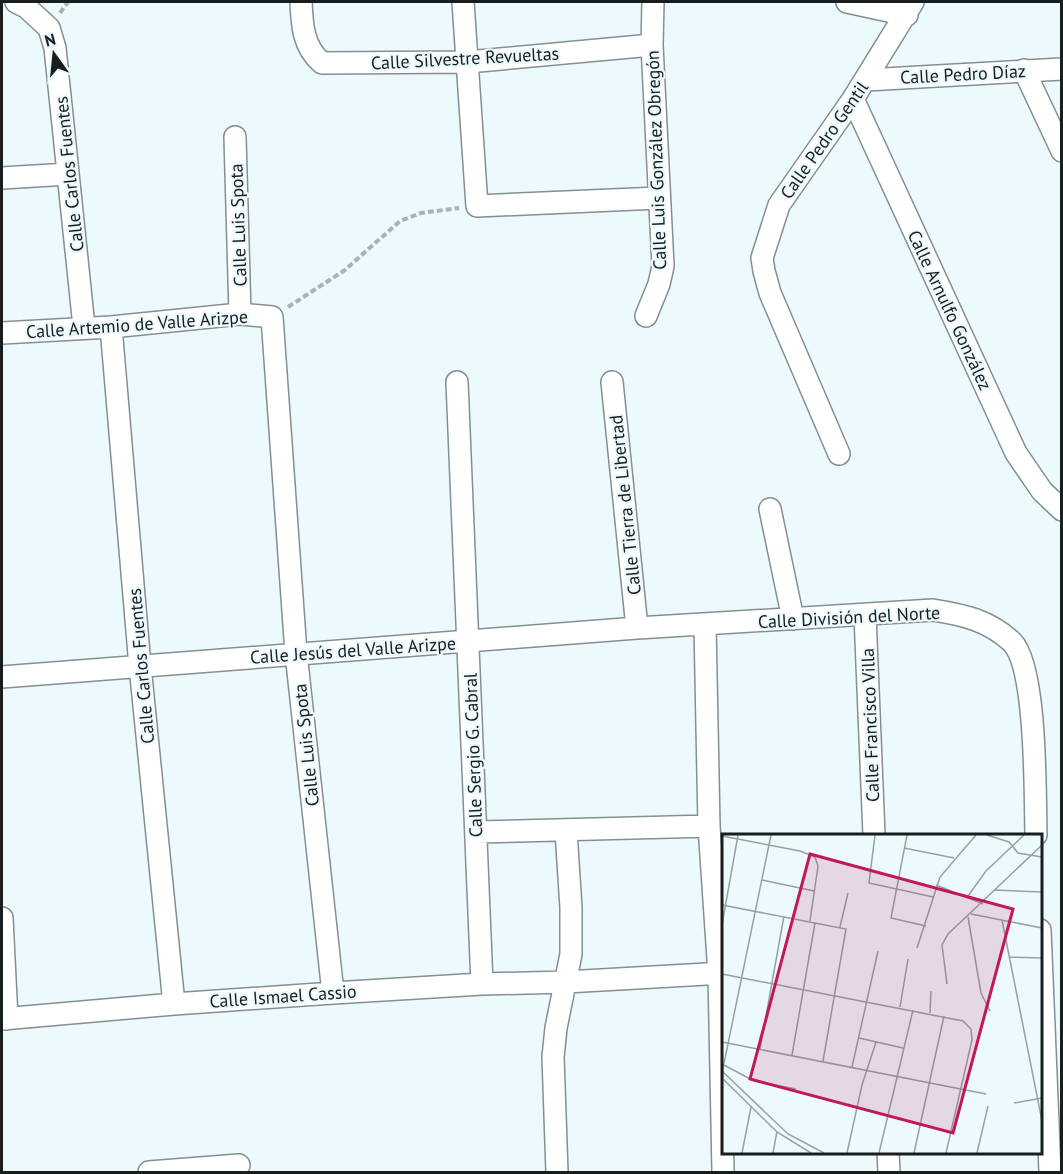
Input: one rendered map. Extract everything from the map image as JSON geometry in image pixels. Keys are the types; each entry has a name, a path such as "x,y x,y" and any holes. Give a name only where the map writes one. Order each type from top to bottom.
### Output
{"street":[{"name":"Calle Carlos Fuentes","path":"16,2 26,7 49,28 55,48 84,327"},
{"name":"Calle Silvestre Revueltas","path":"301,2 302,25 306,41 312,56 322,63 468,62 652,45"},
{"path":"463,2 477,206 658,198"},
{"name":"Calle Luis González Obregón","path":"646,316 659,284 663,266 652,45 653,2"},
{"path":"847,2 910,8"},
{"name":"Calle Pedro Gentil","path":"839,454 770,293 762,258 778,206 866,80 910,8"},
{"name":"Calle Pedro Díaz","path":"866,80 1062,69"},
{"path":"1023,70 1062,152"},
{"name":"Calle Arnulfo González","path":"853,99 1016,453 1042,491 1062,510"},
{"name":"Calle Luis Spota","path":"235,137 240,314"},
{"path":"2,178 68,174"},
{"name":"Calle Artemio de Valle Arizpe","path":"2,333 111,327 240,314 272,317"},
{"name":"Calle Luis Spota","path":"272,317 296,653 333,993"},
{"name":"Calle Carlos Fuentes","path":"111,327 140,666 174,1004"},
{"name":"Calle Sergio G. Cabral","path":"458,382 482,984"},
{"name":"Calle Tierra de Libertad","path":"612,382 637,628"},
{"path":"770,509 793,618"},
{"name":"Calle División del Norte","path":"705,625 933,610 966,615 992,627 1013,644 1023,661 1030,694 1036,834"},
{"name":"Calle Francisco Villa","path":"865,615 874,834"},
{"path":"705,625 709,826 721,973 722,1073"},
{"name":"Calle Jesús del Valle Arizpe","path":"2,677 296,653 705,625"},
{"path":"477,832 709,826"},
{"path":"557,1173 553,1057 557,1020 571,954 566,831"},
{"path":"2,918 4,1019"},
{"path":"1046,945 1050,1173"},
{"name":"Calle Ismael Cassio","path":"4,1019 333,993 721,973"},
{"path":"723,1153 723,1173"},
{"path":"888,1153 889,1173"},
{"path":"149,1173 239,1165"}],"path":[{"path":"272,317 345,270 400,221 421,213 477,206"}]}
